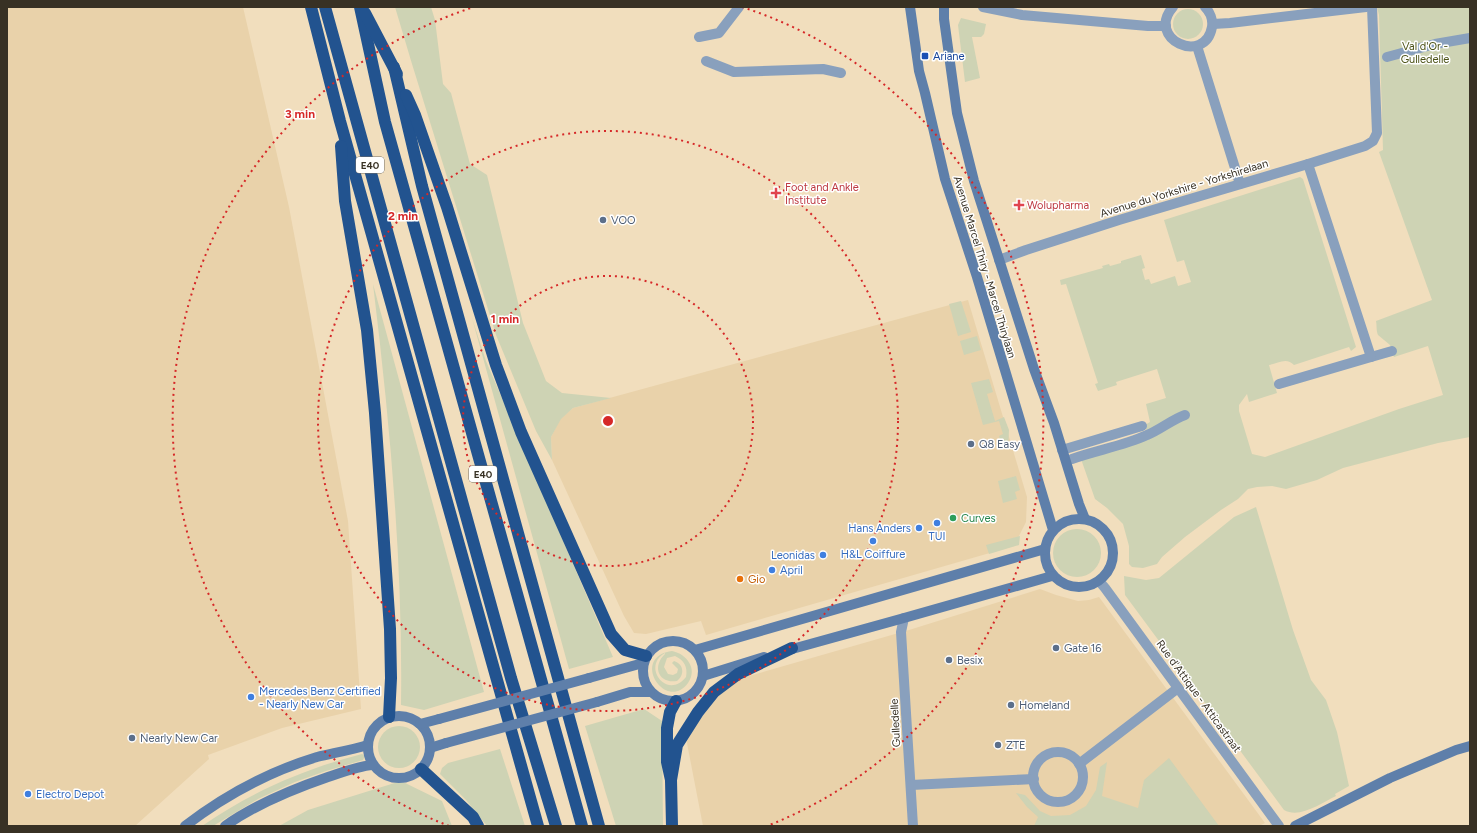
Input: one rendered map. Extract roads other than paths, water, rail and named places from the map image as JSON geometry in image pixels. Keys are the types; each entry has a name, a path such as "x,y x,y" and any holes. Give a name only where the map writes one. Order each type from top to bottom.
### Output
{"highway":[{"name":"E40","path":"311,7 340,121 538,826"},
{"name":"E40","path":"325,7 511,678 556,826"},
{"name":"E40","path":"361,7 394,67 422,186 599,826"},
{"name":"E40","path":"361,7 385,122 582,826"},
{"path":"394,67 415,115 447,207 496,365 521,432 610,634 625,650 645,659"},
{"path":"340,121 345,201 367,330 375,413 390,629 391,678 389,717"},
{"path":"672,826 671,780 677,745 698,712 714,692 738,674 792,648"},
{"path":"671,780 667,762 667,728 670,712 676,701"},
{"path":"421,769 473,817 478,826"}],"main road":[{"name":"Avenue Marcel Thiry - Marcel Thirylaan","path":"910,7 918,71 925,93 945,179 977,277 1053,530"},
{"name":"Avenue Marcel Thiry - Marcel Thirylaan","path":"944,7 944,19 956,106 961,132 974,181 1034,369 1054,423 1085,519"},
{"path":"1085,519 1099,525 1104,530 1112,543 1113,558 1104,577 1099,581 1086,587 1071,587 1058,581 1052,576 1046,565 1045,549 1048,538 1053,530 1068,520 1085,519"},
{"path":"695,650 1045,549"},
{"path":"703,676 792,648 1052,576"},
{"path":"668,641 678,641 687,644 695,650 702,662 703,676 693,693 676,701 666,701 650,692 643,678 645,659 651,650 658,644 668,641"},
{"path":"420,724 589,678 645,659"},
{"path":"430,748 630,692 650,692"},
{"path":"397,716 405,716 420,724 428,738 430,748 427,760 421,769 407,777 394,777 382,773 370,759 368,745 374,728 380,722 389,717 397,716"},
{"path":"185,826 242,789 269,776 317,758 368,745"},
{"path":"1294,826 1390,778 1456,750 1470,746"},
{"path":"225,826 291,790 354,768 373,764"}],"street":[{"path":"699,37 719,33 739,7"},
{"path":"983,7 1022,15 1148,26 1166,26"},
{"path":"1173,7 1168,13 1166,26 1167,32 1176,43 1183,46 1197,46 1208,37 1212,24 1211,16 1205,7"},
{"path":"1212,24 1230,24 1366,7"},
{"name":"Avenue du Yorkshire - Yorkshirelaan","path":"999,260 1118,220 1365,146 1373,141 1377,133 1372,7"},
{"path":"1387,57 1435,44 1470,38"},
{"path":"1197,46 1240,184"},
{"path":"706,61 734,72 823,69 841,74"},
{"path":"1308,164 1371,357"},
{"path":"1279,384 1392,351"},
{"path":"1072,459 1145,436 1185,414"},
{"path":"1062,450 1142,426"},
{"name":"Rue d'Attique - Atticastraat","path":"1099,581 1279,826"},
{"name":"Gulledelle","path":"904,618 901,632 903,641 913,826"},
{"path":"1079,764 1178,688"},
{"path":"1058,752 1068,754 1072,757 1079,764 1083,775 1081,786 1074,796 1066,801 1056,802 1043,797 1038,792 1034,779 1037,765 1041,759 1052,753 1058,752"},
{"path":"911,785 1034,779"}],"place":[{"name":"Ariane","path":"925,56"},
{"name":"Foot and Ankle Institute","path":"776,193"},
{"name":"Wolupharma","path":"1019,205"},
{"name":"VOO","path":"603,220"},
{"name":"Q8 Easy","path":"971,444"},
{"name":"Curves","path":"953,518"},
{"name":"TUI","path":"937,523"},
{"name":"Hans Anders","path":"919,528"},
{"name":"H&L Coiffure","path":"873,541"},
{"name":"Leonidas","path":"823,555"},
{"name":"April","path":"772,570"},
{"name":"Gio","path":"740,579"},
{"name":"Gate 16","path":"1056,648"},
{"name":"Besix","path":"949,660"},
{"name":"Mercedes Benz Certified - Nearly New Car","path":"251,697"},
{"name":"Homeland","path":"1011,705"},
{"name":"Nearly New Car","path":"132,738"},
{"name":"ZTE","path":"998,745"},
{"name":"Electro Depot","path":"28,794"}],"park label":[{"name":"Val d'Or - Gulledelle","path":"1425,52"}]}
